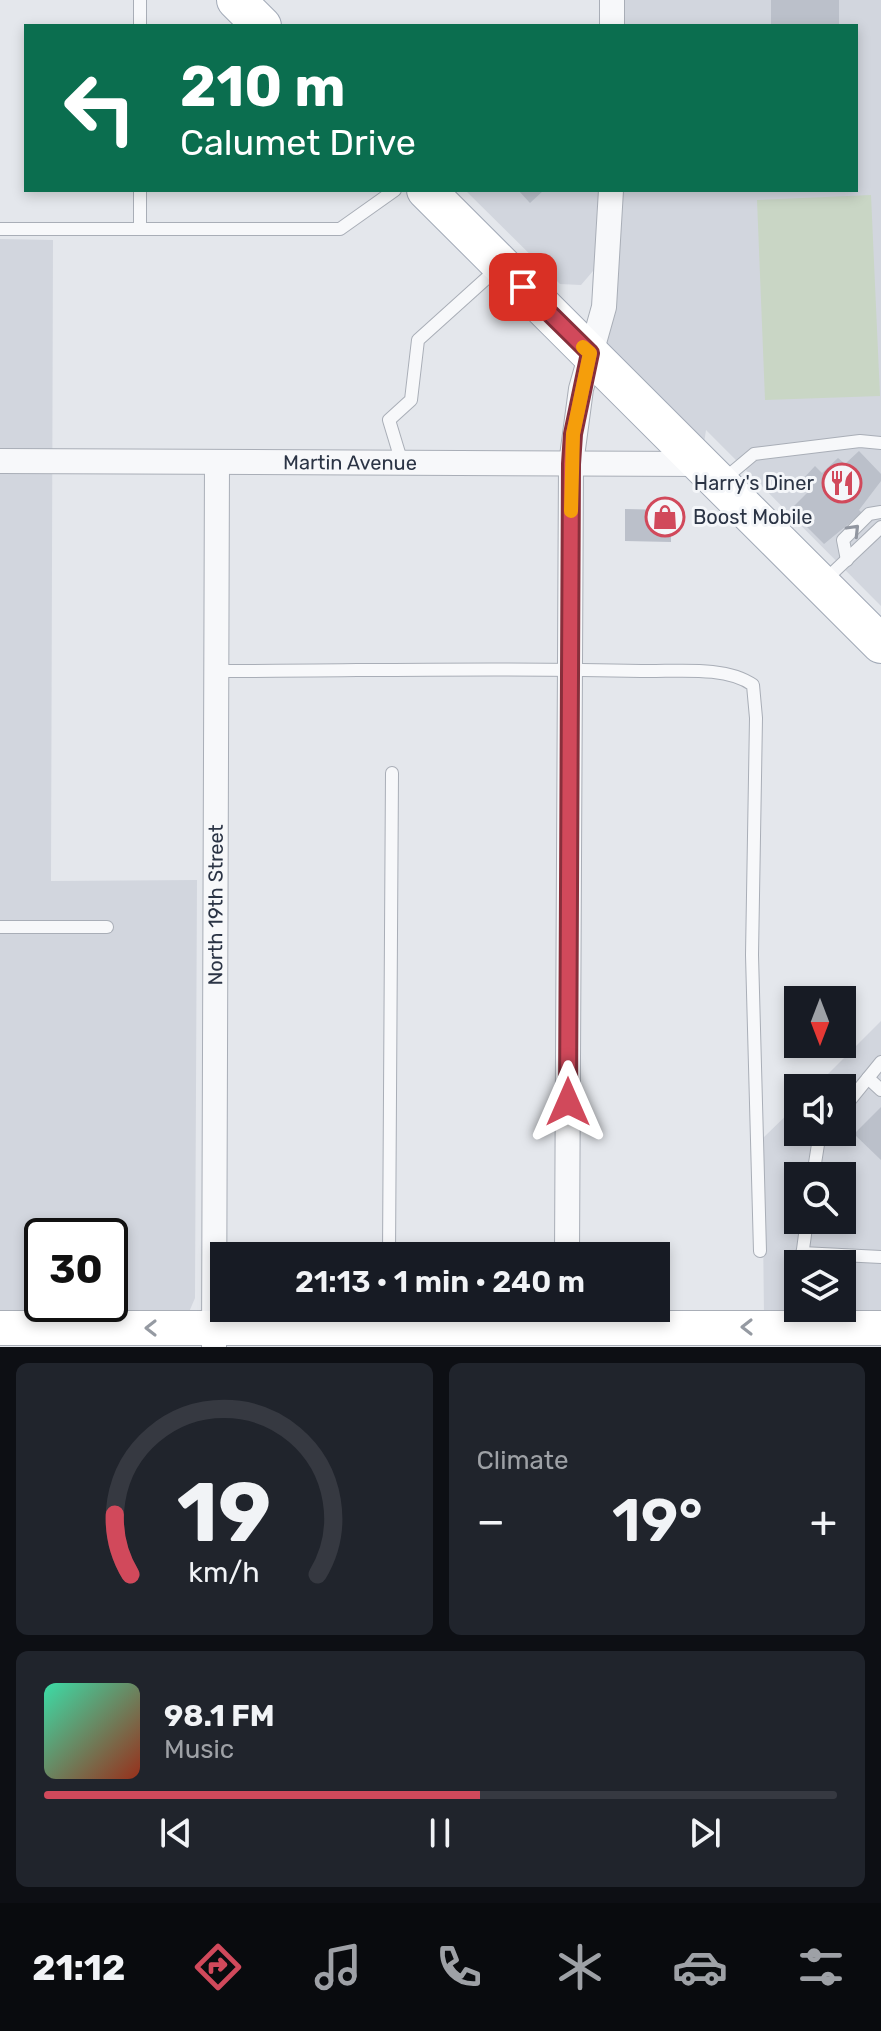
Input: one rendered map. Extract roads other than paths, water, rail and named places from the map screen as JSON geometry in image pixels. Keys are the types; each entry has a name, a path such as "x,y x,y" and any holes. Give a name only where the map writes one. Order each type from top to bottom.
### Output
{"main road":[{"path":"236,0 260,24"},
{"path":"428,192 710,474 834,572 881,644"},
{"path":"0,1328 214,1338 389,1323 567,1328 881,1328"}],"street":[{"path":"612,0 612,24"},
{"path":"567,1242 571,464 573,434 590,353 604,307 611,192"},
{"name":"Martin Avenue","path":"0,461 571,464 710,474"},
{"name":"North 19th Street","path":"214,1338 217,462"}],"lane":[{"path":"140,0 140,24"},
{"path":"140,192 140,229"},
{"path":"0,229 340,229 392,192"},
{"path":"402,463 389,420 411,400 418,340 501,265"},
{"path":"710,474 754,454 860,441 881,443"},
{"path":"834,572 843,540 869,514 881,512"},
{"path":"834,572 881,527"},
{"path":"216,671 570,669 713,673 743,678 753,685 752,955 760,1251"},
{"path":"389,1242 392,773"},
{"path":"0,927 107,927"},
{"path":"856,1093 881,1062"},
{"path":"868,1078 881,1090"},
{"path":"856,1258 881,1257"},
{"path":"795,1322 795,1327"}],"place":[{"name":"Harry's Diner","path":"842,483"},
{"name":"Boost Mobile","path":"665,517"}]}
